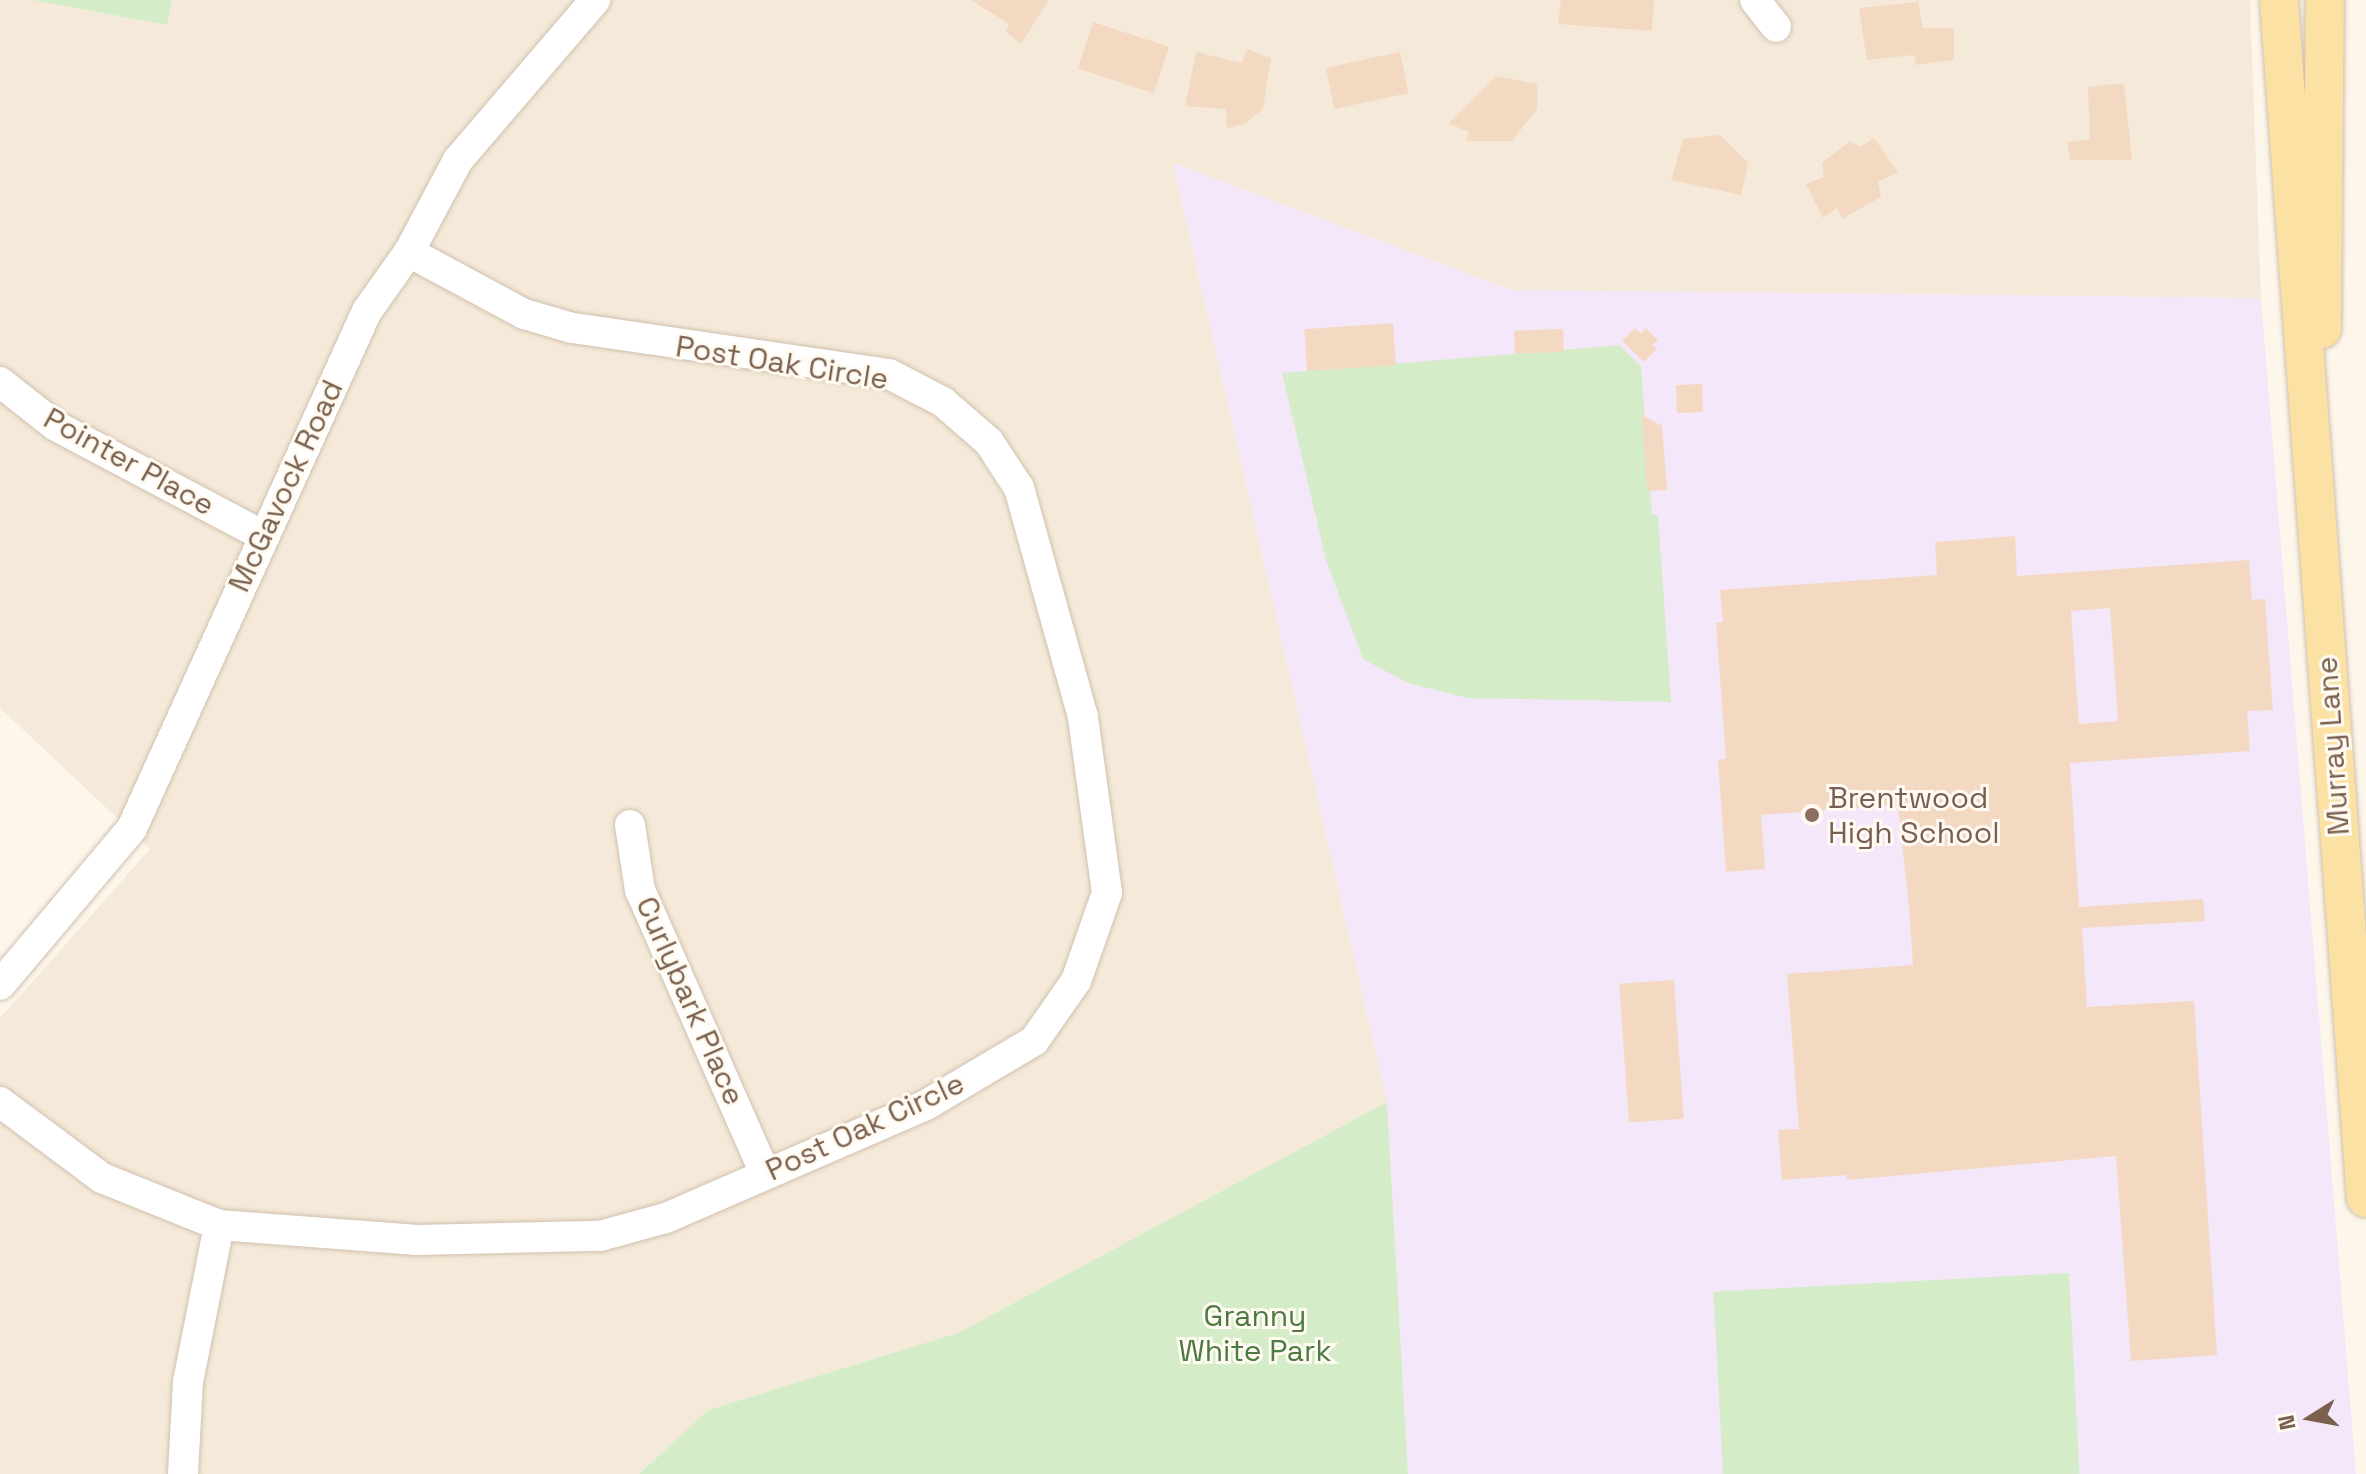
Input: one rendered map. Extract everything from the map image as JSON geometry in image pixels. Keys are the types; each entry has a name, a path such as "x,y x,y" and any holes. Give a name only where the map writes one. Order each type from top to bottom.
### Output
{"main road":[{"name":"Murray Lane","path":"2279,0 2287,166 2317,484 2366,1198"},
{"name":"Murray Lane","path":"2317,484 2325,0"}],"street":[{"name":"McGavock Road","path":"0,985 132,828 262,535 367,311 409,252 458,160 595,0"},
{"path":"1755,0 1776,27"},
{"name":"Post Oak Circle","path":"0,1102 102,1178 219,1225 417,1240 600,1236 666,1218 926,1105 1034,1041 1076,981 1094,942 1107,893 1083,717 1019,488 989,442 943,402 889,374 572,328 524,314 409,252"},
{"name":"Pointer Place","path":"0,382 56,426 262,535"},
{"name":"Curlybark Place","path":"630,825 640,890 765,1173"},
{"path":"183,1474 188,1382 219,1225"}],"shaded area":[{"path":"0,0 32,0 166,25 172,0 2250,0 2261,298 1511,290 1173,163 1387,1102 958,1333 708,1410 639,1474 0,1474 0,1018 150,849 0,708"},
{"name":"Brentwood High School","path":"1173,163 1511,290 2261,298 2356,1474 1408,1474 1387,1102"}],"green space":[{"path":"32,0 172,0 167,25"},
{"path":"1619,345 1641,366 1652,515 1658,515 1671,702 1468,698 1408,683 1363,659 1326,560 1282,373"},
{"name":"Granny White Park","path":"1387,1102 1408,1474 639,1474 708,1410 958,1333"},
{"path":"2069,1273 2080,1474 1723,1474 1713,1292"}],"building":[{"path":"971,0 1049,0 1021,44 1006,32 1009,24"},
{"path":"1561,0 1654,0 1652,31 1558,24"},
{"path":"1918,2 1923,28 1954,28 1954,60 1916,65 1914,55 1867,60 1859,8"},
{"path":"1093,22 1169,47 1154,93 1078,69"},
{"path":"1247,49 1271,58 1263,109 1244,124 1227,128 1226,109 1185,106 1196,52 1242,63"},
{"path":"1400,52 1409,93 1334,109 1326,68"},
{"path":"1496,76 1537,84 1537,109 1512,141 1467,141 1468,132 1449,123"},
{"path":"2124,83 2132,160 2070,160 2067,142 2090,139 2088,87"},
{"path":"1720,135 1748,163 1741,195 1671,180 1683,139"},
{"path":"1874,138 1898,172 1878,182 1881,197 1842,219 1837,208 1823,218 1806,184 1824,177 1822,163 1850,141 1860,147"},
{"path":"1393,323 1396,365 1307,371 1304,329"},
{"path":"1635,328 1641,334 1646,328 1658,340 1652,345 1657,349 1644,362 1622,341"},
{"path":"1563,329 1564,352 1515,354 1514,331"},
{"path":"1702,384 1703,412 1677,413 1676,385"},
{"path":"1642,415 1662,426 1667,490 1647,491"},
{"path":"2015,536 2017,576 2249,560 2252,600 2265,599 2273,710 2247,711 2250,751 2070,763 2079,907 2203,899 2205,921 2082,928 2087,1007 2194,1001 2217,1355 2131,1361 2116,1156 1847,1180 1847,1175 1782,1180 1778,1130 1799,1129 1787,974 1913,965 1909,907 1898,805 1761,815 1765,869 1726,872 1718,760 1726,759 1716,623 1723,622 1720,590 1937,575 1935,542","holes":["2110,608 2118,721 2079,724 2071,611"]},
{"path":"1674,980 1684,1119 1629,1122 1619,984"}],"place":[{"name":"Brentwood High School","path":"1812,815"}]}
